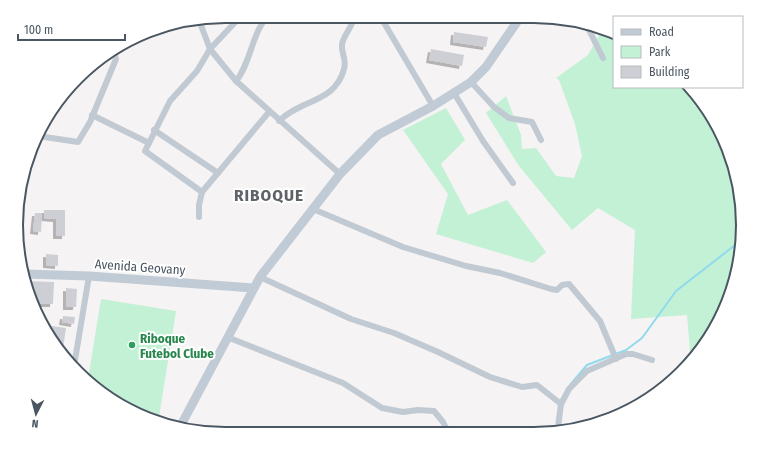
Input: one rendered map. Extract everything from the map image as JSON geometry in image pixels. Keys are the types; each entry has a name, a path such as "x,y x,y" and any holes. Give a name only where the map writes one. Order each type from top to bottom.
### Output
{"main road":[{"path":"183,422 253,288 340,174 378,135 433,106 471,82 486,68 516,23"},
{"name":"Avenida Geovany","path":"29,274 89,276 253,288"}],"street":[{"path":"202,192 145,151 154,130 170,101 197,71 210,50 235,23"},
{"path":"236,81 244,71 263,23"},
{"path":"280,121 294,109 324,97 335,87 344,70 345,64 342,44 353,23"},
{"path":"384,23 433,106"},
{"path":"201,25 210,50 236,81 340,174"},
{"path":"590,31 603,58"},
{"path":"44,137 78,142 92,115 116,59 115,56"},
{"path":"471,82 494,107 509,118 532,122 541,140"},
{"path":"454,93 483,141 513,183"},
{"path":"199,218 202,192 269,112"},
{"path":"92,115 149,142"},
{"path":"154,130 218,173"},
{"path":"313,209 403,248 466,266 500,273 551,290 557,290 562,285 569,284 600,321 616,359"},
{"path":"75,360 89,276"},
{"path":"260,277 351,318 394,333 438,352 490,377 522,387 537,385 561,404"},
{"path":"227,337 343,382 382,408 402,412 418,410 434,411 444,422 446,427"},
{"path":"558,425 561,404 568,389 587,372 626,354 633,354 652,360"}],"green space":[{"path":"600,34 613,39 613,88 682,88 702,113 721,148 732,186 736,212 736,238 729,277 721,302 709,326 691,352 687,315 631,319 635,230 598,208 572,230 519,166 486,113 506,96 521,135 522,149 536,148 556,176 574,178 582,156 575,124 559,80 556,78 588,55"},
{"path":"446,108 465,140 441,164 468,215 507,200 546,252 533,263 436,234 448,194 403,130"},
{"name":"Riboque Futebol Clube","path":"101,299 176,311 159,416 124,400 89,374"}],"building":[{"path":"454,32 488,37 486,47 453,42"},
{"path":"431,49 464,55 462,66 429,60"},
{"path":"44,210 65,210 65,236 56,236 56,219 44,218"},
{"path":"35,213 42,213 41,232 33,231"},
{"path":"46,254 58,255 58,266 46,265"},
{"path":"31,281 54,282 53,304 39,304"},
{"path":"66,288 77,289 76,307 66,307"},
{"path":"63,316 75,317 74,324 62,322"},
{"path":"50,326 66,328 63,346"}],"waterway":[{"path":"570,385 587,365 626,350 642,338 676,291 735,245"}],"place":[{"name":"Riboque Futebol Clube","path":"132,345"}],"district":[{"name":"RIBOQUE","path":"269,195"}]}
